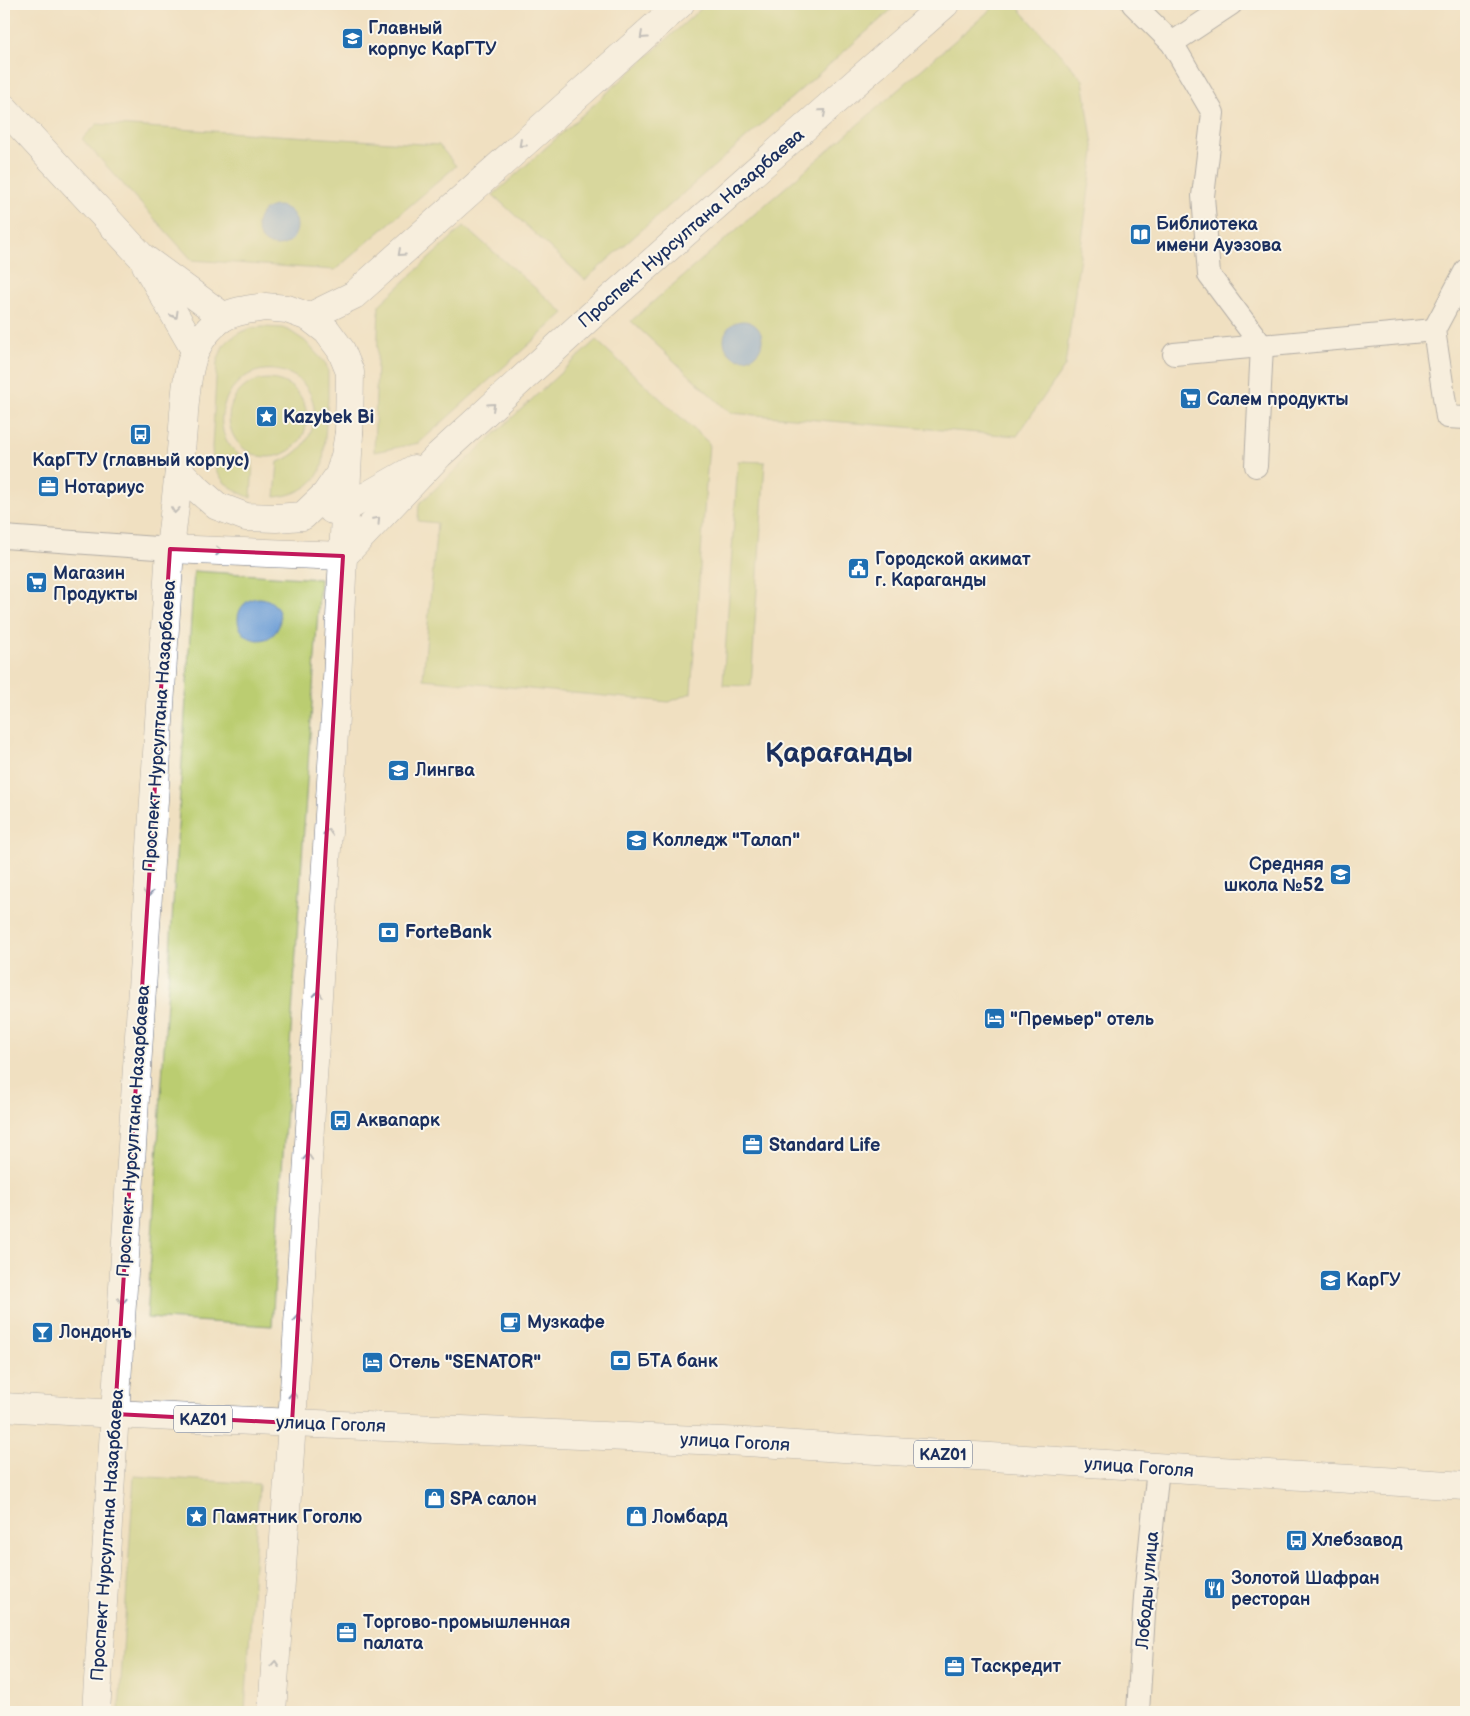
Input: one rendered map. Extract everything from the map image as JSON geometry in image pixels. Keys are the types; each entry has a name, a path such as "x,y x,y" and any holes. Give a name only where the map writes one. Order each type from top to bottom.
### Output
{"main road":[{"path":"308,317 354,295 680,4"},
{"name":"Проспект Нурсултана Назарбаева","path":"344,556 439,455 592,315 945,4"},
{"path":"4,108 56,167 142,257 224,317"},
{"path":"142,257 195,350"},
{"name":"Проспект Нурсултана Назарбаева","path":"96,1712 170,549 188,370 195,350 207,332 224,317 243,310 265,307 287,309 308,317 327,331 341,350 350,372 349,433 345,456 339,474 326,494 303,516"},
{"path":"272,1712 292,1423 336,700 349,433"},
{"name":"Проспект Нурсултана Назарбаева","path":"303,516 346,508 439,455"},
{"path":"179,471 217,506 246,518 303,516"},
{"path":"170,549 344,556"},
{"name":"улица Гоголя","path":"4,1407 292,1423 746,1442 1466,1486"}],"street":[{"path":"1133,4 1172,43 1213,113 1202,196 1209,275 1262,346 1256,466"},
{"path":"1172,43 1231,4"},
{"path":"1466,270 1434,330 1447,417 1466,418"},
{"path":"1174,354 1434,330"},
{"path":"4,536 170,549"},
{"name":"Лободы улица","path":"1138,1712 1145,1598 1158,1468"}],"highlighted area":[{"path":"170,549 343,556 292,1423 115,1414"}],"green space":[{"path":"706,4 898,4 585,280 493,195"},
{"path":"997,4 1015,4 1083,80 1094,152 1065,366 1017,436 730,413 631,321"},
{"path":"97,124 439,145 456,166 335,270 192,260 82,139"},
{"path":"464,226 564,313 419,443 374,452 379,305"},
{"path":"251,328 282,328 290,331 305,341 326,364 328,371 328,399 323,463 320,471 305,488 291,494 275,497 278,462 294,454 306,442 312,428 314,413 312,398 304,385 292,375 275,370 257,371 241,379 230,392 224,407 222,423 226,439 236,452 253,461 251,498 225,483 218,474 213,462 212,447 217,362 223,346 229,340"},
{"path":"596,340 709,443 691,693 669,702 423,679 437,523 418,521 419,504"},
{"path":"268,379 283,382 296,390 304,403 307,418 304,433 296,446 283,454 268,457 253,454 240,446 232,433 229,418 232,403 240,390 253,382"},
{"path":"738,461 765,462 751,686 723,685"},
{"path":"194,571 320,579 272,1326 147,1318"},
{"path":"134,1476 259,1484 245,1712 119,1712"}],"water":[{"path":"277,206 291,212 297,226 291,240 277,246 263,240 257,226 263,212"},
{"path":"743,321 756,327 762,340 756,353 743,359 730,353 724,340 730,327"},
{"path":"255,598 263,598 274,604 280,619 274,634 263,640 255,640 244,634 238,623 238,615 244,604"}],"place":[{"name":"Главный корпус КарГТУ","path":"352,38"},
{"name":"Библиотека имени Ауэзова","path":"1140,234"},
{"name":"Салем продукты","path":"1191,399"},
{"name":"Kazybek Bi","path":"267,417"},
{"name":"КарГТУ (главный корпус)","path":"141,435"},
{"name":"Нотариус","path":"48,487"},
{"name":"Городской акимат г. Караганды","path":"859,569"},
{"name":"Магазин Продукты","path":"37,583"},
{"name":"Лингва","path":"399,770"},
{"name":"Колледж \"Талап\"","path":"636,840"},
{"name":"Средняя школа №52","path":"1340,874"},
{"name":"ForteBank","path":"389,932"},
{"name":"\"Премьер\" отель","path":"994,1019"},
{"name":"Аквапарк","path":"341,1120"},
{"name":"Standard Life","path":"753,1145"},
{"name":"КарГУ","path":"1330,1280"},
{"name":"Музкафе","path":"511,1322"},
{"name":"Лондонъ","path":"43,1332"},
{"name":"БТА банк","path":"621,1361"},
{"name":"Отель \"SENATOR\"","path":"373,1362"},
{"name":"SPA салон","path":"434,1499"},
{"name":"Памятник Гоголю","path":"196,1517"},
{"name":"Ломбард","path":"636,1517"},
{"name":"Хлебзавод","path":"1296,1540"},
{"name":"Золотой Шафран ресторан","path":"1215,1588"},
{"name":"Торгово-промышленная палата","path":"347,1632"},
{"name":"Таскредит","path":"955,1666"}],"district":[{"name":"Қарағанды","path":"839,752"}]}
